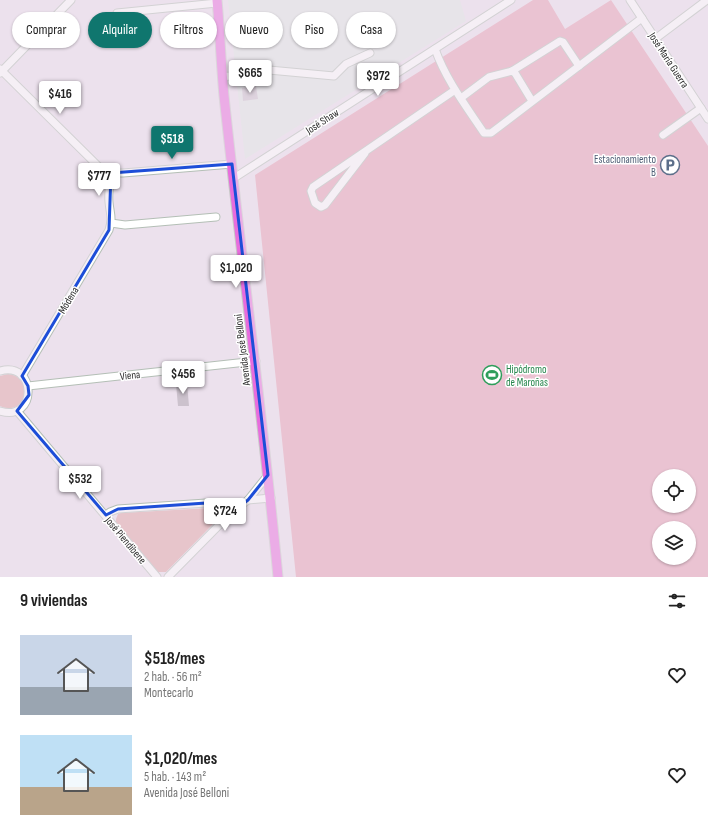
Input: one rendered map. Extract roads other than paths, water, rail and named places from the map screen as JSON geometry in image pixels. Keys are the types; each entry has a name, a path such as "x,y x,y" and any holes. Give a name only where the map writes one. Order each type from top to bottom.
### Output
{"main road":[{"name":"Avenida José Belloni","path":"217,2 232,164 256,361 278,577"}],"street":[{"path":"72,0 1,71 100,168 111,173 123,174 232,164"},
{"name":"José Shaw","path":"234,178 511,0"},
{"name":"José María Guerra","path":"630,0 708,120"},
{"path":"655,39 707,0"},
{"path":"126,12 217,2"},
{"path":"435,49 443,69 455,90 484,133 487,134 491,133 642,18"},
{"path":"461,98 489,76 512,71 560,41 563,42 579,66"},
{"path":"223,77 269,70 334,76 346,64 370,53"},
{"path":"512,71 515,73 532,102"},
{"path":"365,153 326,205 321,207 315,204 311,191 313,187 365,153 455,90"},
{"path":"663,135 701,108"},
{"path":"111,173 109,195 112,214 111,223 125,225 216,217"},
{"name":"Módena","path":"22,376 109,230 111,223"},
{"name":"Viena","path":"28,386 256,361"},
{"path":"0,371 12,370 22,376 29,390 25,404 17,411 0,413"},
{"name":"José Piendibene","path":"17,411 157,577"},
{"path":"168,577 232,512 248,500 268,476"},
{"path":"248,500 271,498"},
{"path":"106,515 118,509 206,503 212,503 232,512"}],"place":[{"name":"Estacionamiento B","path":"670,165"},
{"name":"Hipódromo de Maroñas","path":"492,375"}]}
